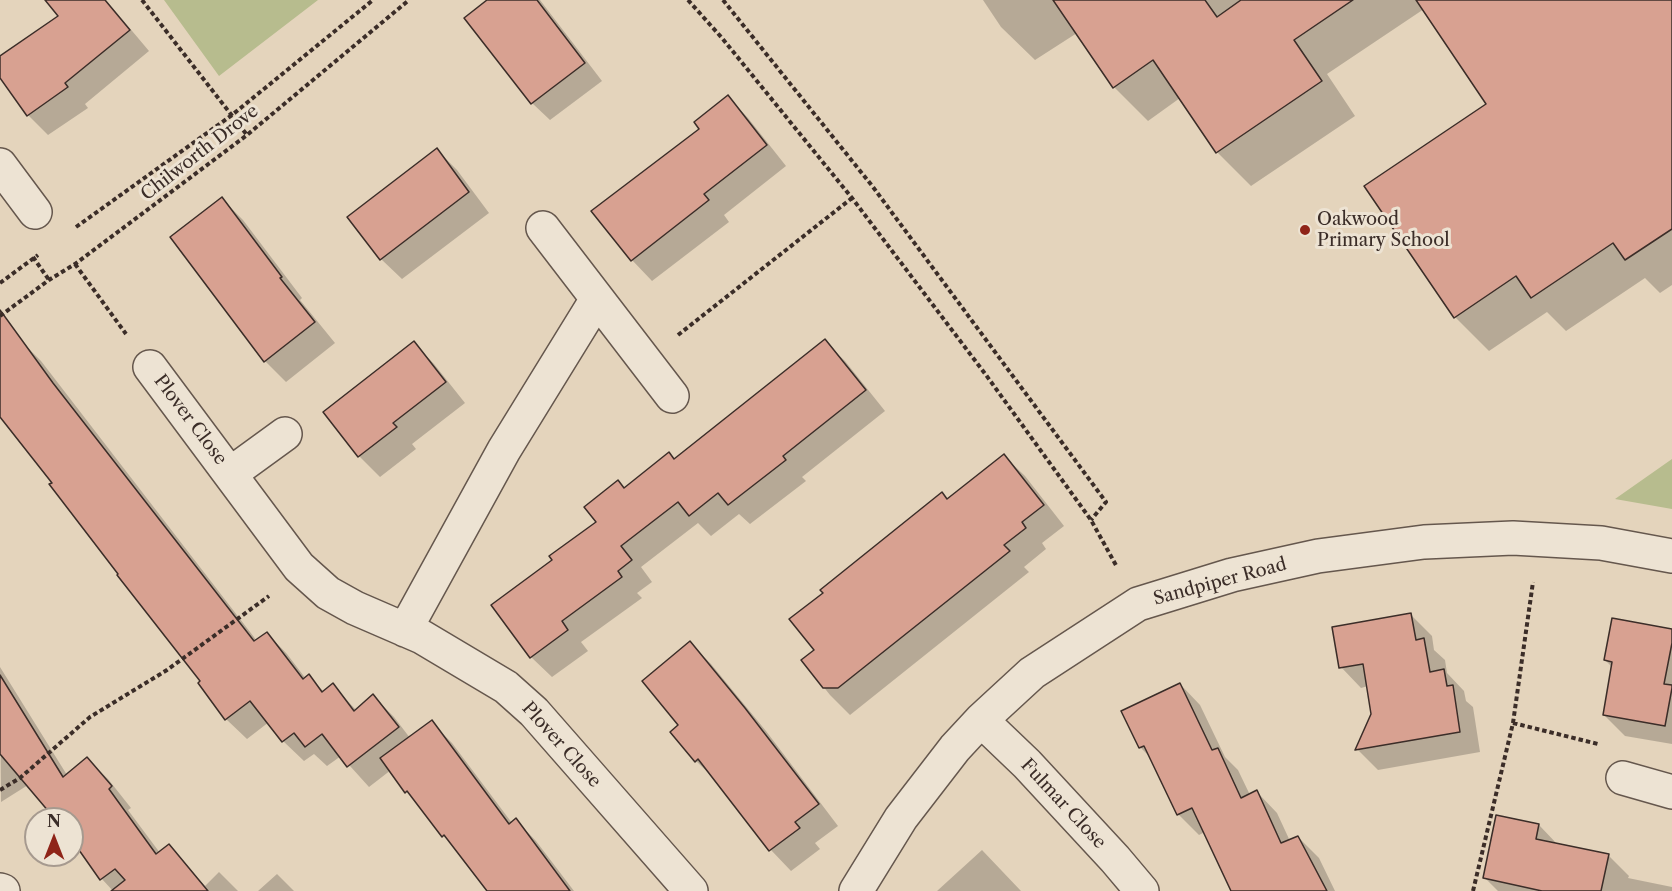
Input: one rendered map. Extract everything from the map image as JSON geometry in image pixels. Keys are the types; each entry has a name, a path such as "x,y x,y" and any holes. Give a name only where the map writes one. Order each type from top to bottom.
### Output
{"street":[{"path":"0,165 35,212"},
{"path":"543,228 672,396"},
{"path":"405,630 504,450 597,299"},
{"name":"Plover Close","path":"150,367 271,531 304,571 328,593 422,637 506,687 534,712 691,891"},
{"name":"Plover Close","path":"230,474 285,434"},
{"name":"Sandpiper Road","path":"856,891 902,818 954,748 981,720 1032,673 1137,604 1232,575 1318,556 1425,542 1539,539 1601,543 1672,556"},
{"name":"Fulmar Close","path":"981,720 1027,764 1142,891"},
{"path":"1623,778 1672,792"}],"path":[{"path":"142,0 248,135"},
{"path":"71,231 232,115 373,0"},
{"name":"Chilworth Drove","path":"0,316 75,264 248,135 409,0"},
{"path":"688,0 722,38 852,198 986,375 1091,520 1137,604"},
{"path":"723,0 873,187 1106,502 1091,520"},
{"path":"645,362 852,198"},
{"path":"0,283 43,251"},
{"path":"75,264 150,367"},
{"path":"1473,891 1513,723 1539,539"},
{"path":"0,790 20,778 90,717 167,670 304,571"},
{"path":"1513,723 1616,748 1623,778"}],"green space":[{"path":"164,0 318,0 219,76"},
{"path":"1672,459 1672,509 1615,499"}],"building":[{"path":"45,0 105,0 130,30 65,83 68,87 27,116 0,78 0,56 58,16"},
{"path":"487,0 537,0 585,63 531,104 464,18"},
{"path":"1053,0 1205,0 1217,17 1241,0 1353,0 1294,40 1322,81 1216,153 1153,60 1113,88"},
{"path":"1416,0 1672,0 1672,229 1625,260 1613,243 1531,298 1516,276 1454,318 1364,186 1486,104"},
{"path":"728,95 767,145 704,194 709,200 631,261 591,211 699,129 694,122"},
{"path":"437,148 469,192 380,260 347,217"},
{"path":"222,197 282,277 280,278 315,322 264,362 170,237"},
{"path":"0,310 53,383 254,641 267,632 303,679 309,674 322,692 333,683 354,711 373,694 399,727 347,767 322,734 305,747 294,733 282,742 250,701 225,720 198,683 200,681 117,575 49,484 52,483 0,417"},
{"path":"825,339 866,390 783,456 786,460 728,505 718,493 689,516 678,502 621,546 632,560 618,571 622,577 562,621 568,630 530,658 491,605 552,560 549,556 596,522 584,507 618,480 624,488 669,452 674,459"},
{"path":"414,341 446,382 393,423 397,427 358,457 323,412"},
{"path":"1004,454 1044,505 1022,522 1026,528 1004,545 1010,551 838,688 823,688 801,660 814,650 789,619 823,593 820,590 942,492 947,499"},
{"path":"1411,613 1416,640 1424,638 1430,672 1444,669 1447,686 1453,685 1460,732 1355,750 1371,714 1363,664 1339,668 1332,627"},
{"path":"1612,618 1672,629 1672,643 1664,684 1672,685 1672,688 1665,726 1603,715 1612,662 1604,660"},
{"path":"690,641 819,804 795,822 800,828 769,851 698,759 695,762 670,732 678,725 642,681"},
{"path":"0,675 63,777 87,757 112,786 109,789 156,854 169,844 208,891 111,891 125,880 115,869 100,880 84,857 84,807 45,807 0,754"},
{"path":"1180,683 1212,750 1218,748 1241,798 1257,790 1281,843 1298,836 1327,891 1231,891 1192,808 1177,815 1144,746 1139,748 1121,711"},
{"path":"432,720 509,824 516,818 570,891 487,891 444,835 442,837 407,791 405,793 380,758"},
{"path":"1496,815 1539,824 1536,839 1609,854 1601,891 1542,891 1483,878"}],"place":[{"name":"Oakwood Primary School","path":"1305,230"}]}
